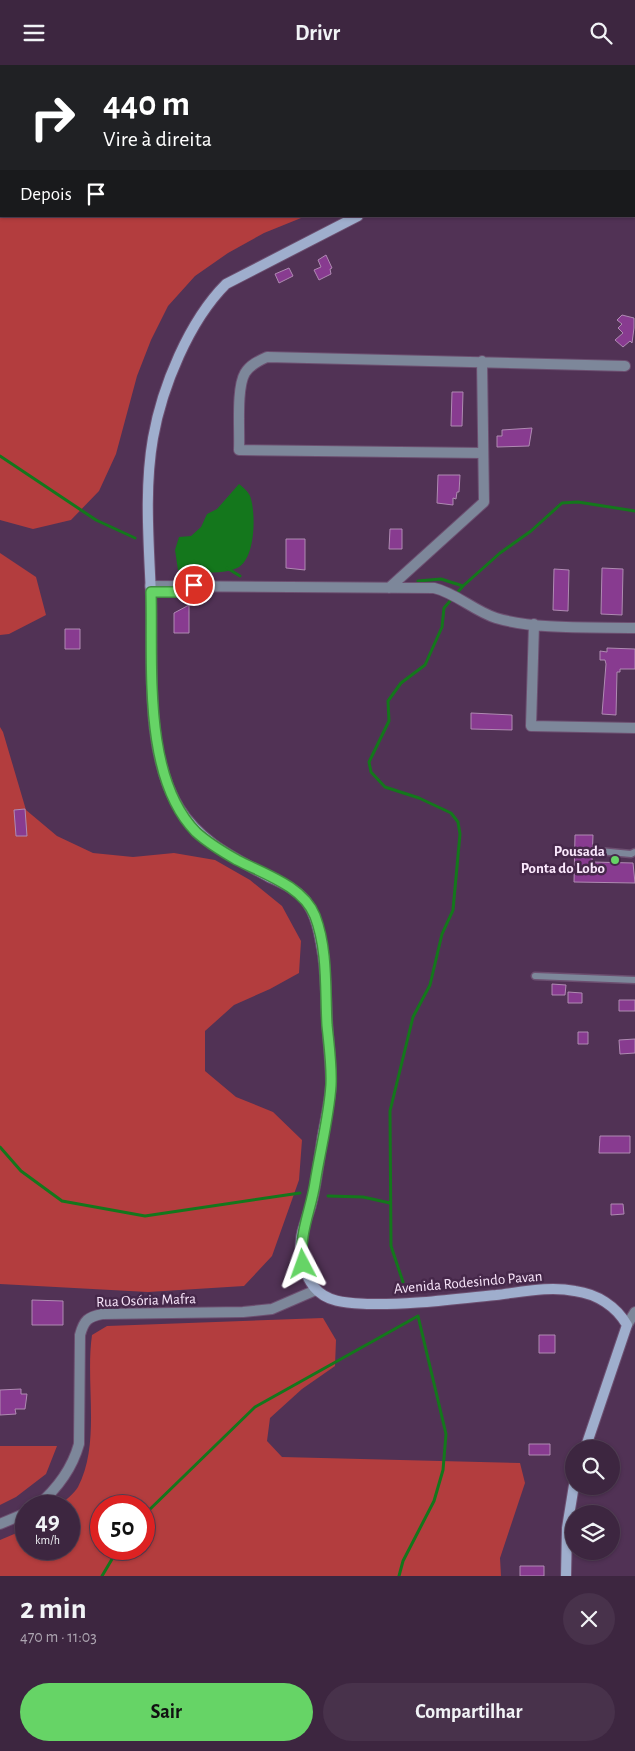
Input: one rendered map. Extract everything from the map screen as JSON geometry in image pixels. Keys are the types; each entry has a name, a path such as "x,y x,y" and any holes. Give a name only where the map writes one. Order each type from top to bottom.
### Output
{"main road":[{"path":"316,1290 303,1264 301,1238 312,1203 331,1086 324,957 315,916 306,901 295,890 210,844 196,831 178,806 164,775 156,741 150,589 150,472 153,438 162,403 197,321 212,298 226,284 356,217"},
{"name":"Avenida Rodesindo Pavan","path":"316,1290 338,1302 401,1305 540,1290 576,1291 593,1296 613,1307 627,1325"},
{"path":"588,1440 627,1325"},
{"path":"566,1576 567,1528 572,1495"}],"street":[{"path":"483,453 240,450 241,385 245,373 254,363 267,357 625,366"},
{"path":"389,588 484,502 482,361"},
{"path":"150,589 194,585 434,588 444,591 493,617 514,623 635,628"},
{"path":"534,624 531,726 635,729"},
{"name":"Rua Osória Mafra","path":"51,1495 75,1459 79,1444 80,1335 83,1323 88,1317 102,1314 243,1312 272,1309 316,1290"},
{"path":"627,1325 635,1312"},
{"path":"0,1524 15,1518"}],"lane":[{"path":"599,851 631,854 635,851"},
{"path":"534,976 635,980"}],"shaded area":[{"path":"0,217 304,217 264,233 228,253 195,276 168,306 151,340 137,376 116,454 99,491 71,520 33,529 0,520"},
{"path":"239,484 250,497 253,507 253,537 251,547 243,563 237,568 223,572 178,570 175,550 179,537 191,536 201,527 207,514 217,509"},
{"path":"0,553 36,577 46,615 9,634 0,635"},
{"path":"0,727 26,810 57,836 93,853 133,857 174,853 215,860 250,880 282,906 301,941 299,973 270,989 234,1005 205,1031 205,1071 236,1097 273,1112 302,1140 299,1180 272,1256 244,1286 148,1292 0,1284"},
{"path":"323,1318 336,1340 335,1366 302,1389 270,1418 267,1441 282,1457 520,1463 525,1483 500,1558 501,1576 0,1576 0,1540 15,1534 15,1560 80,1560 80,1495 72,1495 78,1487 85,1470 89,1451 91,1432 90,1354 92,1335 107,1326"},
{"path":"0,1446 57,1446 46,1474 19,1495 15,1495 15,1498 0,1505"}],"building":[{"path":"326,255 332,268 330,269 331,274 319,280 314,270 321,267 318,260"},
{"path":"289,268 293,276 279,283 275,274"},
{"path":"622,315 634,318 632,343 630,341 623,347 615,340 623,333 618,328 622,324 617,320"},
{"path":"452,392 463,392 462,426 451,426"},
{"path":"532,428 529,446 497,447 497,436 502,436 502,430"},
{"path":"438,475 460,475 459,492 457,492 456,499 453,498 453,505 437,503"},
{"path":"390,529 402,529 402,549 389,549"},
{"path":"286,539 305,539 305,570 286,568"},
{"path":"602,568 623,569 622,615 601,614"},
{"path":"554,569 569,570 568,611 553,610"},
{"path":"189,605 189,633 174,633 174,613"},
{"path":"65,629 80,629 80,649 65,649"},
{"path":"607,648 635,649 635,669 620,669 620,672 617,672 616,715 602,714 606,664 605,660 600,660 600,651 607,652"},
{"path":"471,713 512,715 512,730 471,729"},
{"path":"25,809 27,836 16,836 14,810"},
{"path":"575,835 593,835 592,862 633,863 635,883 574,882"},
{"path":"552,984 566,985 565,995 552,995"},
{"path":"568,992 582,993 582,1003 568,1003"},
{"path":"619,1000 635,1000 635,1011 619,1011"},
{"path":"578,1032 588,1032 588,1044 578,1044"},
{"path":"635,1039 635,1053 620,1054 619,1040"},
{"path":"600,1136 630,1136 630,1153 599,1153"},
{"path":"611,1204 623,1204 624,1214 611,1215"},
{"path":"32,1300 63,1301 63,1325 32,1325"},
{"path":"539,1335 555,1335 555,1353 539,1353"},
{"path":"21,1389 21,1394 27,1394 25,1409 15,1409 16,1414 0,1415 0,1390"},
{"path":"529,1444 550,1444 550,1455 529,1455"},
{"path":"520,1566 544,1566 544,1576 520,1576"}],"waterway":[{"path":"0,456 96,520 135,538"},
{"path":"403,1282 391,1246 390,1111 413,1017 430,985 442,934 453,910 460,834 458,822 451,813 419,798 385,787 371,772 369,762 389,721 388,701 401,683 425,665 442,627 444,608 463,586 500,553 531,531 562,503 578,502 635,511"},
{"path":"227,568 240,576"},
{"path":"418,581 441,579 463,586"},
{"path":"0,1147 21,1171 62,1201 145,1216 300,1193"},
{"path":"328,1196 363,1197 390,1203"},
{"path":"155,1504 255,1407 418,1316 446,1434 443,1470 434,1501 403,1561 399,1576"},
{"path":"102,1576 111,1560"}],"place":[{"name":"Pousada Ponta do Lobo","path":"615,860"}],"route":[{"path":"194,585 177,592 151,592 156,741 164,775 178,806 196,831 210,844 295,890 306,901 315,916 324,957 331,1086 312,1203 301,1238 303,1264"}]}
